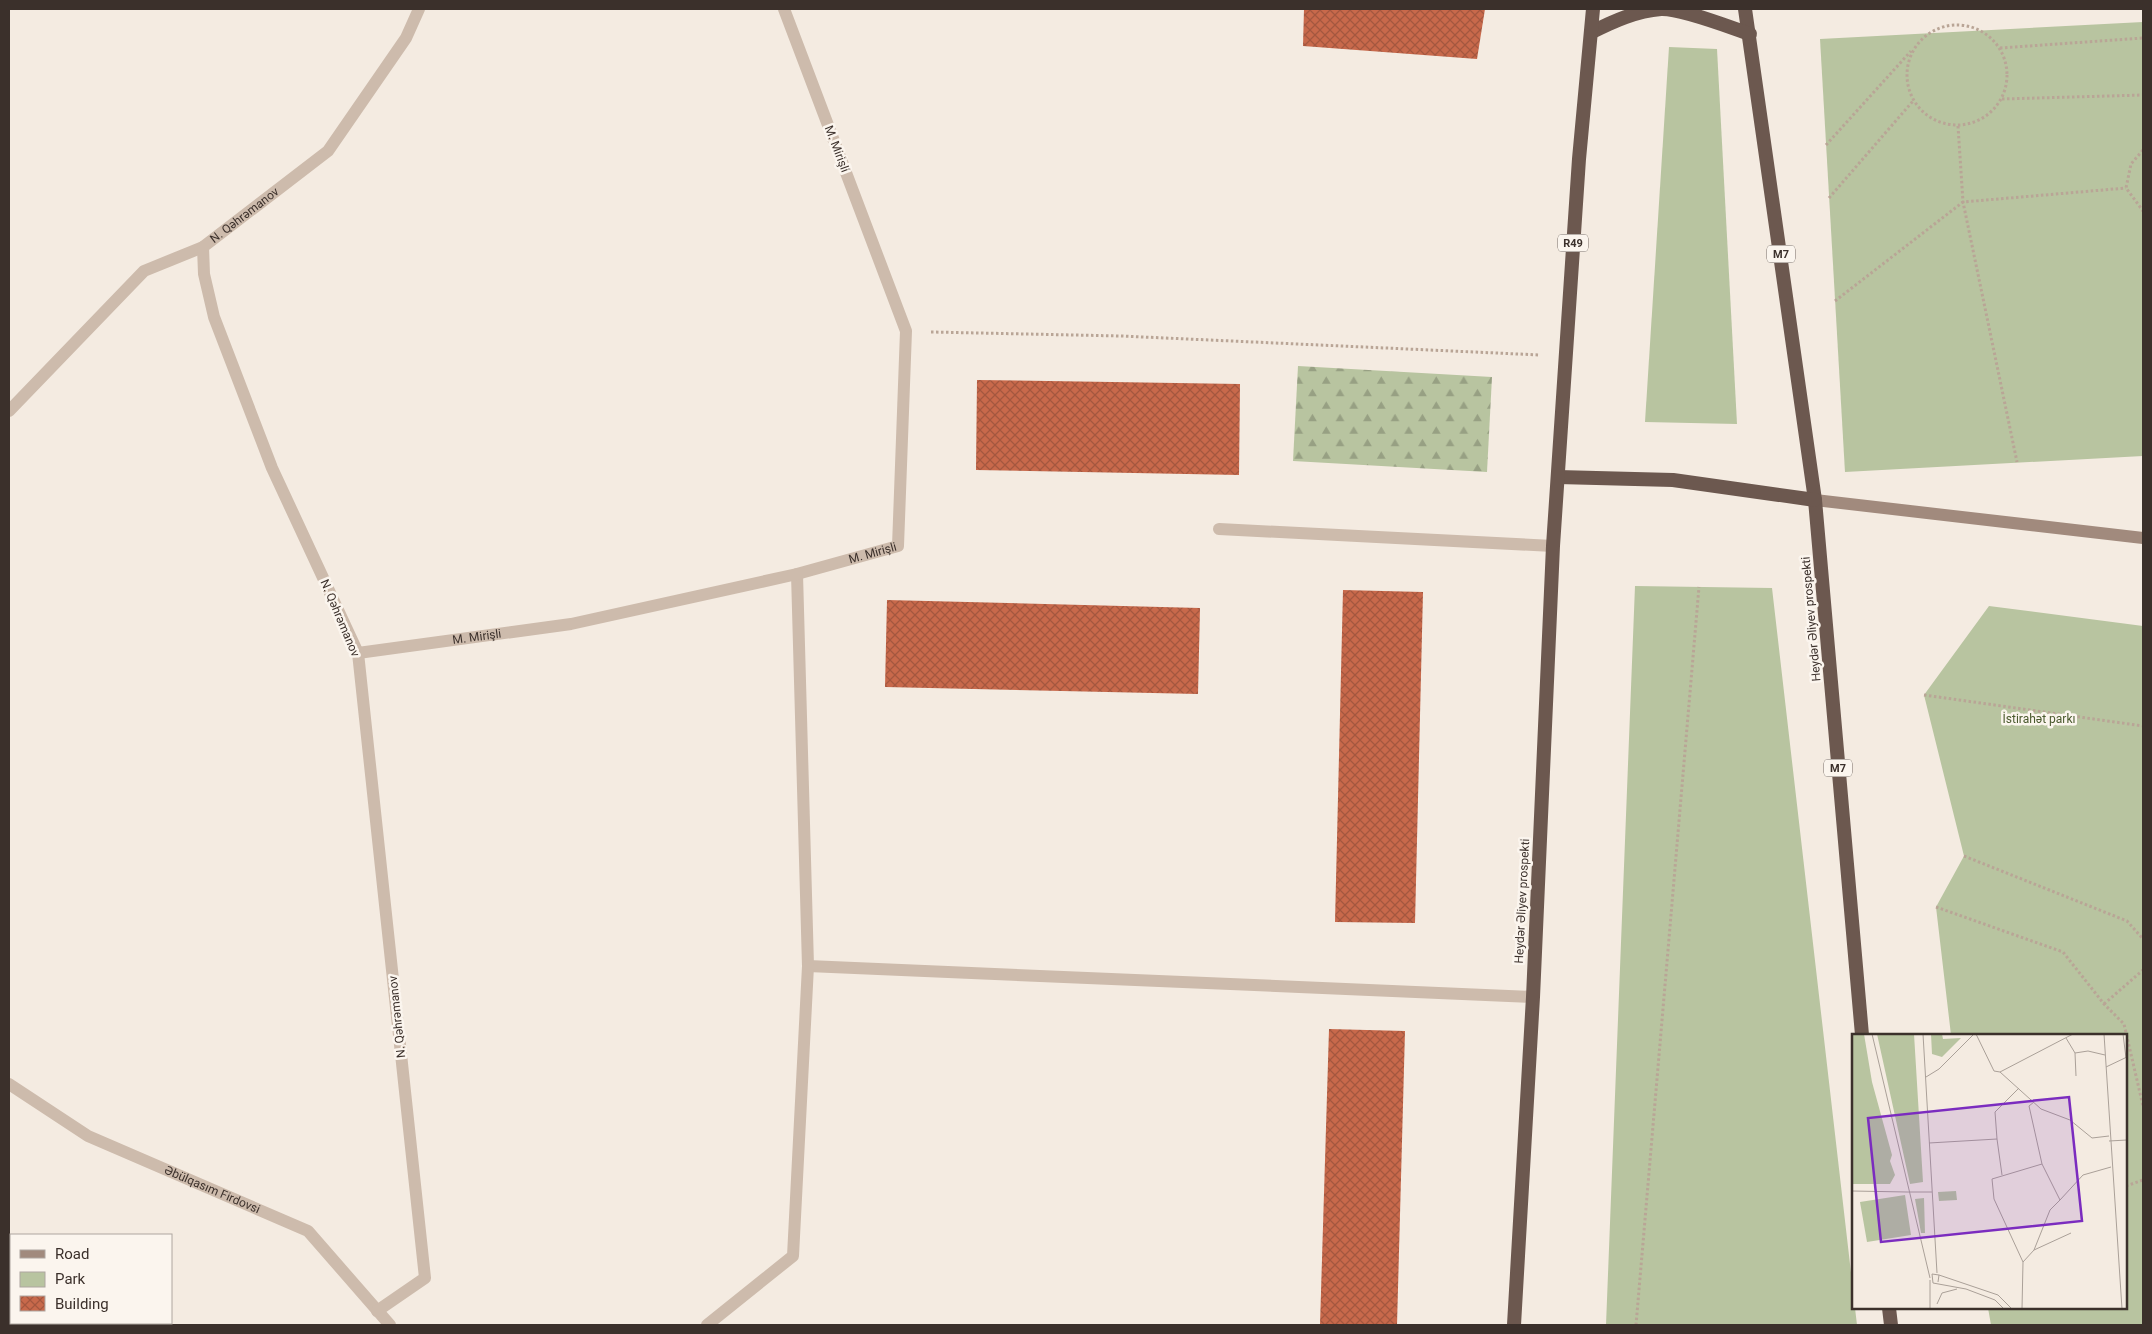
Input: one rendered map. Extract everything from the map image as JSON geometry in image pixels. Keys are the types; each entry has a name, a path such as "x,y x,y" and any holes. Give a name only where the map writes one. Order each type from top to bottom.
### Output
{"highway":[{"name":"R49","path":"1558,477 1579,159 1593,9"},
{"path":"1592,32 1622,17 1662,9 1704,18 1750,34"},
{"name":"M7","path":"1745,9 1815,500"},
{"path":"1558,477 1673,480 1815,500"},
{"name":"Heydər Əliyev prospekti","path":"1514,1325 1533,997 1553,546 1558,477"},
{"name":"Heydər Əliyev prospekti","path":"1815,500 1862,1034"},
{"path":"1889,1309 1891,1325"}],"main road":[{"path":"1815,500 2143,538"}],"street":[{"name":"N. Qəhrəmanov","path":"377,1311 425,1278 358,654 272,468 234,371 214,317 204,274 203,247 328,151 406,38 419,9"},
{"name":"M. Mirişli","path":"358,654 571,624 797,574 898,546 906,331 784,9"},
{"path":"9,411 144,270 203,247"},
{"path":"1219,529 1553,546"},
{"path":"707,1325 793,1256 808,966 797,574"},
{"path":"808,966 1533,997"},
{"name":"Əbülqasım Firdovsi","path":"9,1084 88,1136 308,1231 390,1325"}],"path":[{"path":"1826,144 1911,51 1930,31 1955,24 1981,30 2000,48 2008,73 2002,99 1984,118 1958,126 1932,120 1913,101 1906,76 1911,51"},
{"path":"2000,48 2143,38"},
{"path":"2002,99 2143,95"},
{"path":"1829,198 1913,101"},
{"path":"1958,126 1963,202 2017,462"},
{"path":"2143,150 2131,164 2126,188 2143,211"},
{"path":"1835,300 1963,202 2126,188"},
{"path":"906,331 1121,336 1565,356"},
{"path":"1636,1325 1699,587"},
{"path":"1924,695 2143,726"},
{"path":"1964,856 2127,921 2143,939"},
{"path":"1936,907 2063,952 2104,1004 2124,1024 2126,1034"},
{"path":"2104,1004 2143,970"},
{"path":"2127,1037 2143,1106"},
{"path":"2127,1186 2143,1180"}],"green space":[{"path":"2143,22 2143,456 1845,472 1820,39"},
{"path":"1669,47 1717,49 1737,424 1645,422"},
{"path":"1298,366 1492,377 1487,472 1293,461"},
{"path":"1635,586 1772,588 1852,1281 1852,1309 1855,1309 1857,1325 1606,1325"},
{"name":"İstirahət parkı","path":"1989,606 2143,626 2143,1325 1991,1325 1988,1309 2127,1309 2127,1034 1951,1034 1936,907 1964,856 1924,695"}],"building":[{"path":"1304,9 1485,9 1477,59 1303,46"},
{"path":"977,380 1240,384 1239,475 976,470"},
{"path":"1343,590 1423,592 1415,923 1335,922"},
{"path":"887,600 1200,608 1198,694 885,687"},
{"path":"1329,1029 1405,1031 1397,1325 1320,1325"}]}
